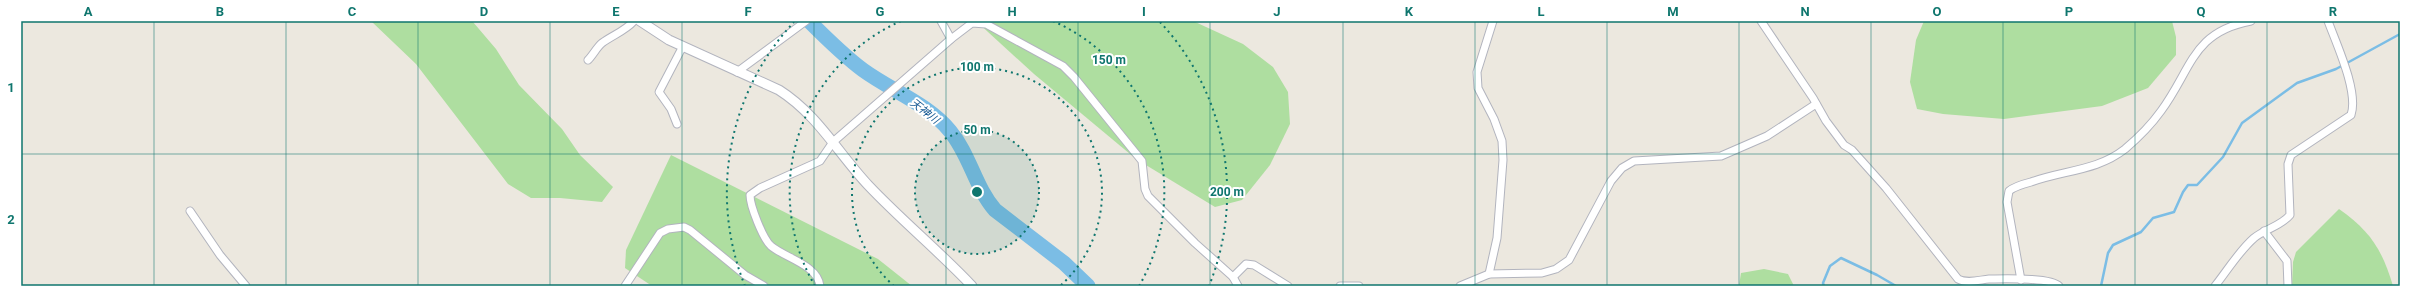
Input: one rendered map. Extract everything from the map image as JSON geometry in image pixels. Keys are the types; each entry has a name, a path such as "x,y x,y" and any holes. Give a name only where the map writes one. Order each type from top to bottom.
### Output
{"street":[{"path":"588,60 601,44 614,34 625,30 634,21"},
{"path":"640,21 683,46 793,98 813,117 881,199 972,286"},
{"path":"941,21 951,39"},
{"path":"1489,274 1497,238 1502,147 1494,118 1478,88 1477,72 1493,21"},
{"path":"1761,21 1826,121 1844,145 1852,150 1886,188 1958,279 1963,282 2021,280 2049,281 2058,286"},
{"path":"2021,280 2007,202 2009,191 2039,179 2106,162 2146,130 2161,111 2197,52 2207,41 2229,25 2251,21"},
{"path":"2215,286 2248,243 2264,231 2285,221 2290,215 2288,164 2291,155 2342,123 2351,115 2353,111 2350,88 2345,68 2328,21"},
{"path":"737,72 805,22"},
{"path":"820,286 818,278 807,268 769,243 751,208 750,198 752,193 820,161 833,142 951,39 972,23 986,24 1063,66 1142,160 1145,189 1148,196 1195,243 1233,277 1238,286"},
{"path":"677,124 671,109 659,92 683,46"},
{"path":"1460,286 1489,274 1542,273 1556,269 1569,260 1611,181 1622,168 1634,161 1721,156 1767,136 1816,104"},
{"path":"190,211 220,255 246,286"},
{"path":"625,286 660,233 668,229 684,227 710,245 746,275 764,286"},
{"path":"2264,231 2287,261 2288,286"},
{"path":"1233,277 1246,264 1254,265 1288,286"},
{"path":"1340,286 1359,286"}],"green space":[{"path":"371,21 473,22 496,49 519,85 562,129 580,155 613,187 602,202 560,198 531,198 508,184 416,64"},
{"path":"976,21 1193,21 1243,44 1273,67 1288,92 1290,124 1270,165 1242,200 1215,207 1136,159 1034,74"},
{"path":"1924,21 2172,21 2176,37 2176,55 2148,88 2102,106 2004,119 1943,114 1917,109 1910,82 1916,40"},
{"path":"671,155 878,259 912,286 652,286 625,268 626,250"},
{"path":"2339,209 2359,225 2374,242 2384,261 2393,286 2292,286 2293,262 2296,252"},
{"path":"1764,269 1788,274 1794,286 1739,286 1741,273"}],"waterway":[{"name":"天神川","path":"809,21 842,53 863,70 920,105 941,121 957,140 982,191 995,210 1064,263 1088,286"},
{"path":"2101,286 2108,253 2113,245 2141,232 2153,218 2174,212 2183,192 2188,185 2197,185 2223,157 2242,123 2297,83 2336,69 2400,34"},
{"path":"1824,286 1823,283 1830,266 1841,258 1896,286"}]}
